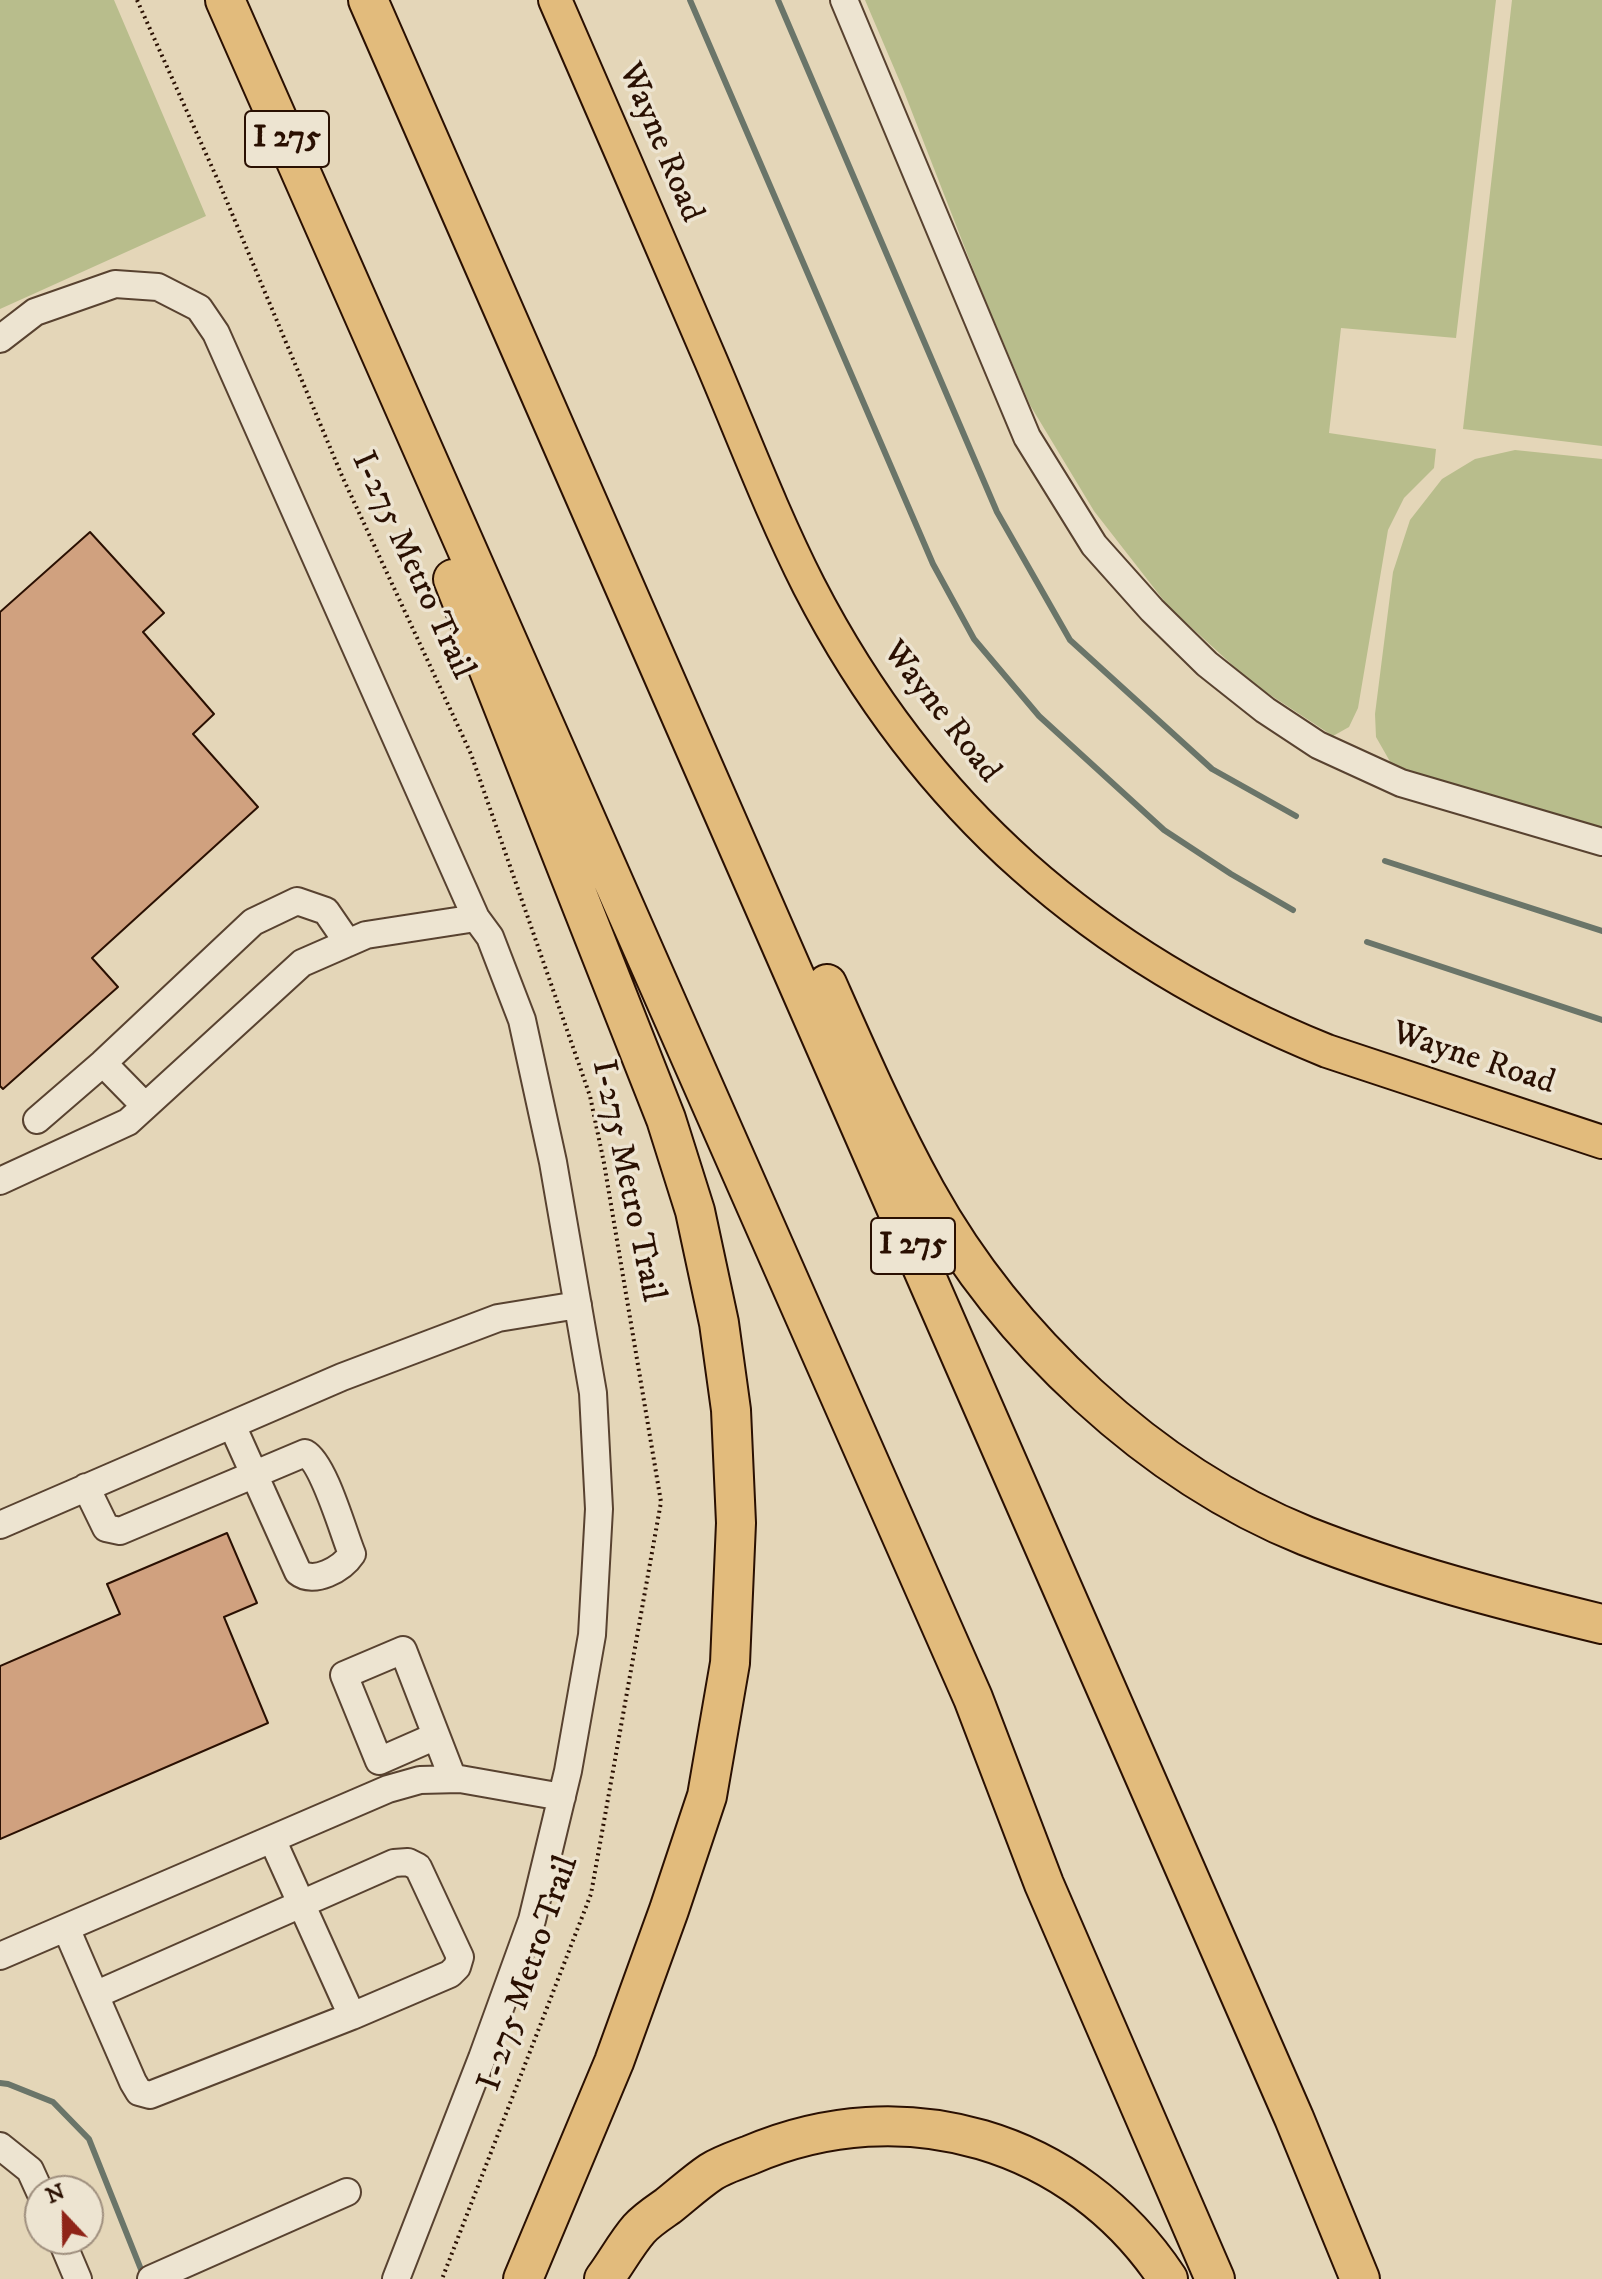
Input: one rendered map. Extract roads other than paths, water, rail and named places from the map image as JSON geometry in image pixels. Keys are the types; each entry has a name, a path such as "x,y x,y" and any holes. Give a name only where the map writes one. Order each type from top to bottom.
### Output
{"highway":[{"name":"I 275","path":"225,0 973,1698 1044,1884 1215,2279"},
{"name":"I 275","path":"368,0 1294,2118 1360,2279"},
{"path":"464,215 597,469 871,1081 927,1193 989,1287 1063,1372 1150,1446 1224,1496 1303,1535 1392,1568 1506,1601 1602,1624"},
{"path":"348,278 455,585 666,1119 695,1211 719,1323 731,1410 736,1523 730,1663 707,1796 614,2062 523,2279"},
{"path":"1294,2118 1380,2279"},
{"path":"604,2279 641,2227 712,2171 783,2141 842,2128 896,2124 960,2132 1038,2160 1094,2195 1150,2252 1168,2279"}],"main road":[{"name":"Wayne Road","path":"555,0 808,583 861,677 891,722 959,803 996,843 1077,912 1199,992 1284,1034 1327,1051 1602,1142"}],"lane":[{"path":"844,0 1027,437 1094,545 1152,610 1207,664 1265,710 1318,745 1401,783 1602,842"},
{"path":"0,339 35,312 115,284 158,287 199,308 216,333 476,918 490,937 522,1020 553,1162 593,1393 599,1509 592,1635 562,1797 532,1920 396,2279"},
{"path":"37,1120 103,1063 253,922 297,901 326,911 348,943"},
{"path":"0,1181 128,1122 302,963 366,935 476,918"},
{"path":"103,1063 145,1106"},
{"path":"0,1525 342,1377 498,1318 578,1305"},
{"path":"86,1487 106,1528 120,1531 255,1474 305,1453 310,1455 320,1473 352,1554 346,1563 316,1578 304,1577 298,1572 255,1474 232,1425"},
{"path":"436,1736 453,1779"},
{"path":"0,1956 388,1789 420,1780 453,1779 562,1797"},
{"path":"272,1839 352,2016"},
{"path":"66,1928 95,1995 133,2082 139,2092 150,2095 450,1974 457,1967 460,1957 418,1867 408,1862 394,1863 95,1995"},
{"path":"0,2146 32,2175"},
{"path":"151,2279 347,2192"},
{"path":"68,2255 78,2279"}],"waterway":[{"path":"690,0 933,564 974,639 1039,716 1164,830 1293,910"},
{"path":"778,0 997,512 1070,640 1212,769 1296,816"},
{"path":"1385,861 1602,931"},
{"path":"1367,942 1602,1020"},
{"path":"0,2083 53,2102 89,2139 144,2277"}]}
